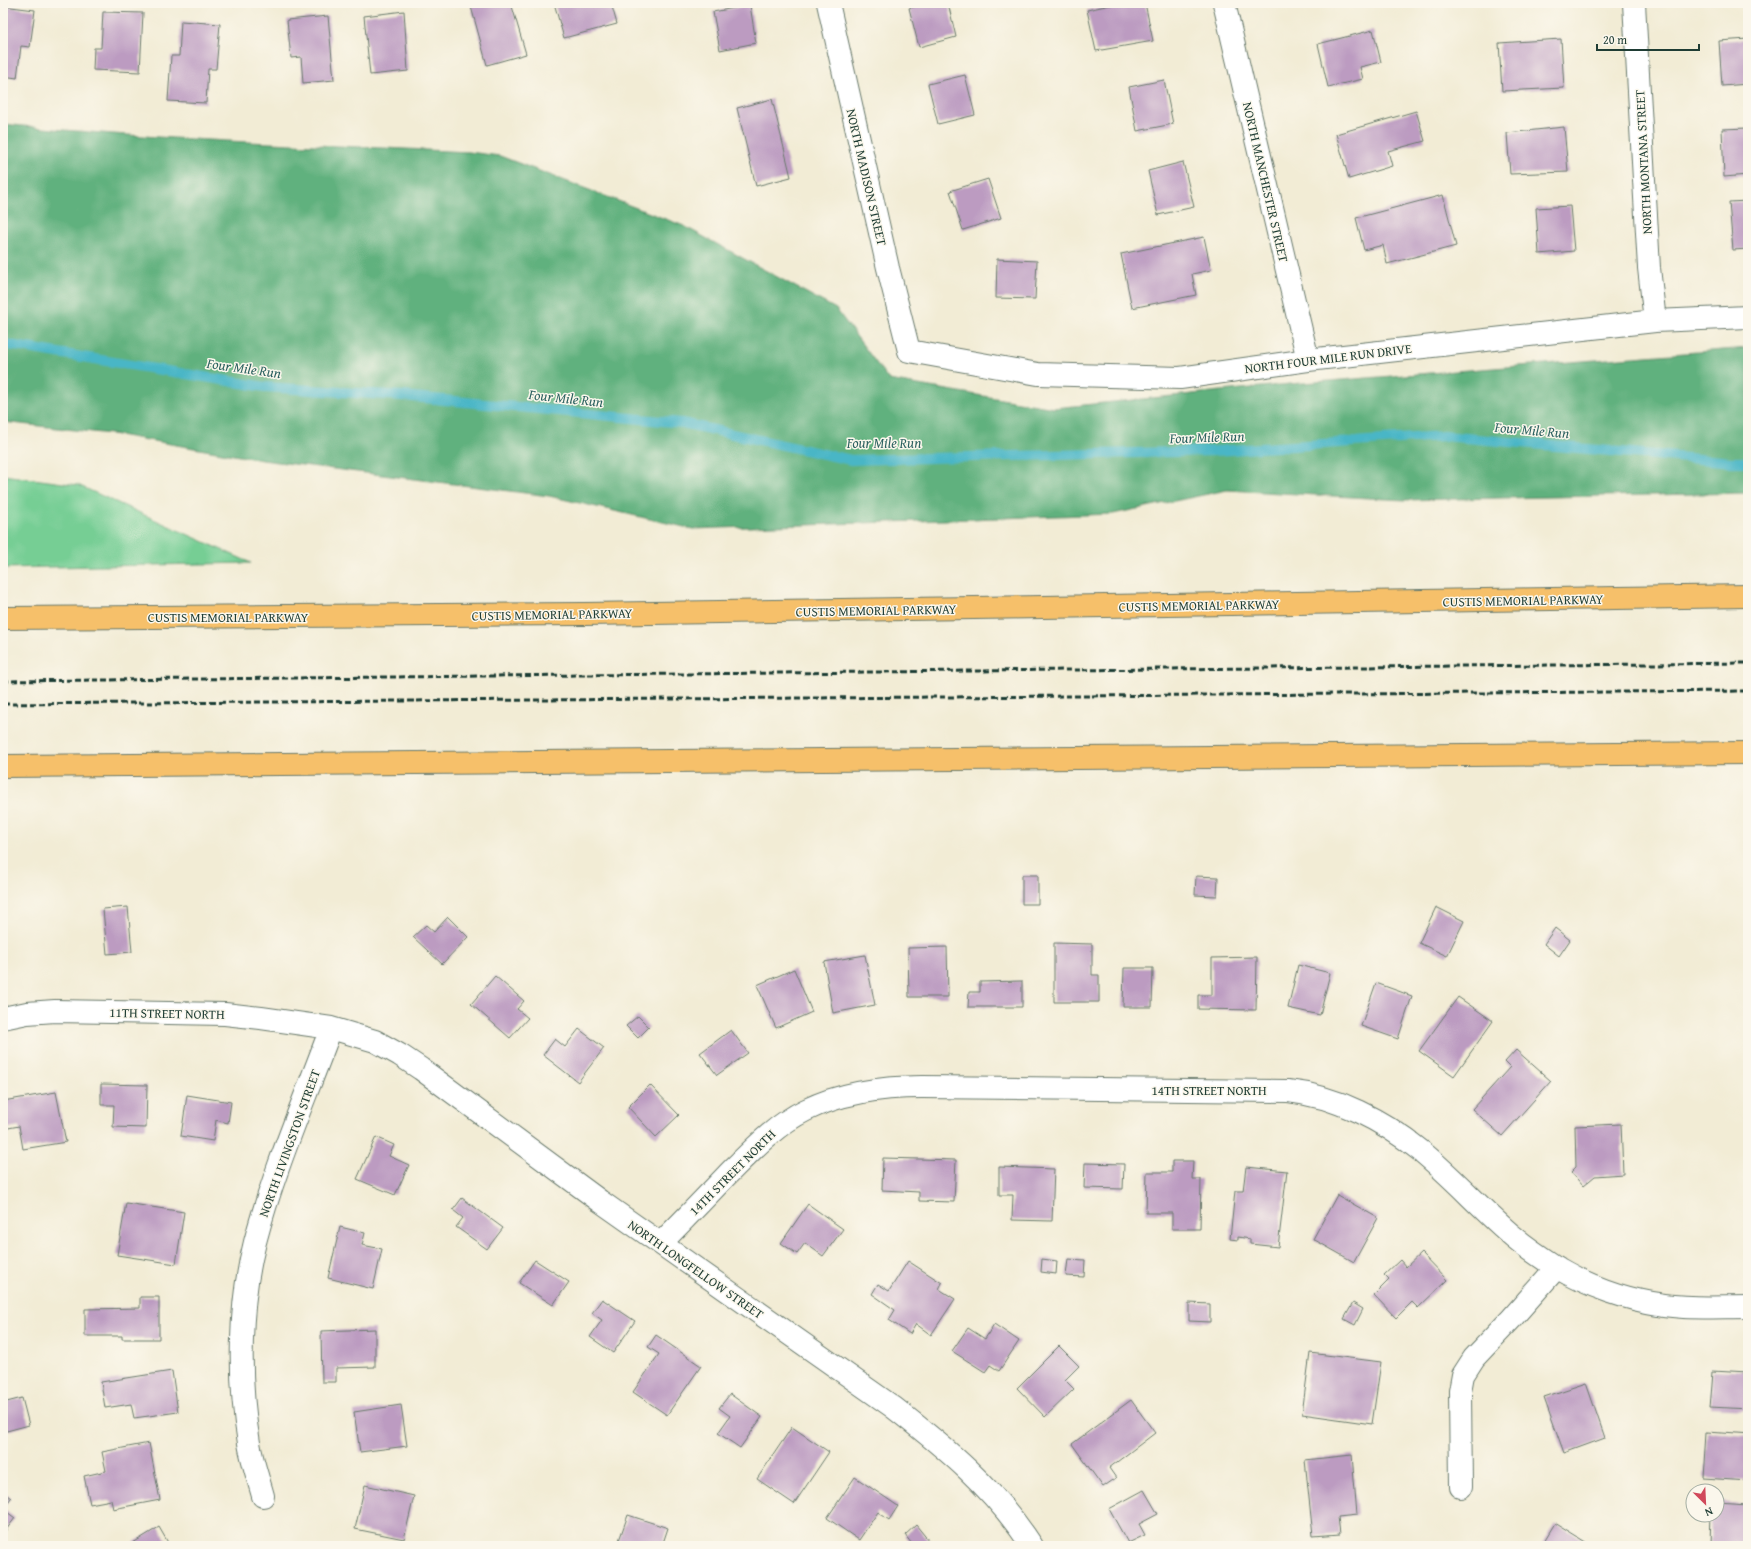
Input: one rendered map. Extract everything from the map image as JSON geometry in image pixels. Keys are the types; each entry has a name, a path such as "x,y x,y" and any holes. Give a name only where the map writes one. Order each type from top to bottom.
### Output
{"highway":[{"name":"CUSTIS MEMORIAL PARKWAY","path":"3,618 592,614 1748,596"},
{"path":"3,766 1748,753"}],"street":[{"name":"NORTH MADISON STREET","path":"828,3 888,268 909,351"},
{"name":"NORTH MANCHESTER STREET","path":"1224,3 1308,360"},
{"name":"NORTH MONTANA STREET","path":"1634,3 1649,268 1655,321"},
{"name":"NORTH FOUR MILE RUN DRIVE","path":"909,351 1038,374 1180,378 1308,360 1655,321 1748,317"},
{"name":"11TH STREET NORTH","path":"3,1018 27,1013 55,1011 225,1014 332,1028"},
{"name":"NORTH LONGFELLOW STREET","path":"332,1028 376,1042 400,1055 600,1201 893,1407 940,1444 980,1481 1013,1519 1032,1546"},
{"name":"NORTH LIVINGSTON STREET","path":"263,1496 249,1443 242,1374 244,1318 248,1274 262,1216 279,1165 332,1028"},
{"name":"14TH STREET NORTH","path":"661,1243 746,1156 778,1126 813,1107 851,1094 886,1088 922,1087 1274,1091 1314,1095 1358,1112 1388,1128 1431,1159 1515,1238 1556,1267 1597,1287 1635,1299 1663,1305 1686,1307 1748,1307"},
{"path":"1461,1487 1460,1391 1463,1375 1474,1358 1512,1318 1556,1267"}],"green space":[{"path":"3,124 61,130 177,138 469,152 500,156 684,226 836,309 889,380 1054,408 1290,384 1748,348 1748,493 1404,500 1227,490 1113,514 693,529 549,496 262,460 119,435 3,422"},
{"path":"3,475 78,485 251,563 3,568"}],"building":[{"path":"470,3 511,3 526,54 487,65"},
{"path":"554,3 611,3 617,24 564,38"},
{"path":"929,3 948,3 956,37 919,47 909,8"},
{"path":"1120,3 1145,3 1153,41 1096,51 1087,10"},
{"path":"750,5 756,43 720,50 713,12"},
{"path":"3,6 35,10 30,47 21,46 17,78 3,76"},
{"path":"404,11 408,71 370,75 364,16"},
{"path":"103,12 143,13 140,72 93,70 94,48 101,48"},
{"path":"328,16 334,80 303,83 301,57 291,58 287,20"},
{"path":"181,21 220,24 216,69 208,69 206,103 168,101 171,56 179,56"},
{"path":"1373,30 1381,62 1360,67 1363,79 1328,87 1318,44"},
{"path":"1561,39 1564,88 1502,91 1499,43"},
{"path":"1748,39 1748,84 1722,86 1719,41"},
{"path":"965,75 975,115 938,124 928,84"},
{"path":"1164,80 1173,124 1137,131 1129,87"},
{"path":"772,99 791,177 756,186 737,108"},
{"path":"1416,111 1425,141 1388,151 1392,166 1349,179 1336,134"},
{"path":"1564,127 1568,172 1510,174 1507,133"},
{"path":"1748,128 1748,175 1724,177 1722,129"},
{"path":"1183,162 1194,207 1158,215 1148,171"},
{"path":"988,179 1001,218 963,230 950,191"},
{"path":"1443,195 1456,246 1387,264 1383,245 1364,250 1356,218"},
{"path":"1748,201 1748,249 1733,250 1729,202"},
{"path":"1570,206 1574,251 1539,254 1536,208"},
{"path":"1204,237 1211,270 1192,274 1196,295 1132,308 1121,254"},
{"path":"997,259 1037,261 1035,299 996,298"},
{"path":"1022,875 1038,875 1038,904 1022,904"},
{"path":"1196,876 1218,877 1217,896 1195,895"},
{"path":"128,907 132,952 107,954 103,909"},
{"path":"1436,907 1464,921 1447,956 1419,943"},
{"path":"448,917 468,937 442,964 413,937 426,925 434,932"},
{"path":"1555,928 1570,940 1559,956 1544,944"},
{"path":"1054,943 1092,944 1092,975 1099,975 1099,1002 1054,1002"},
{"path":"947,947 948,997 909,997 908,948"},
{"path":"865,955 875,1005 833,1013 824,962"},
{"path":"1257,957 1256,1010 1198,1009 1198,995 1212,995 1212,958"},
{"path":"1298,965 1330,973 1320,1015 1288,1008"},
{"path":"1124,968 1153,968 1152,1007 1123,1007"},
{"path":"794,969 812,1012 776,1028 757,985"},
{"path":"495,976 524,1001 517,1009 528,1018 510,1038 471,1004"},
{"path":"1022,981 1022,1007 968,1007 969,992 980,992 980,982"},
{"path":"1376,983 1412,996 1398,1039 1361,1026"},
{"path":"1458,997 1493,1021 1454,1076 1419,1051"},
{"path":"638,1016 649,1027 638,1038 626,1026"},
{"path":"579,1029 604,1048 578,1082 543,1055 555,1039 565,1047"},
{"path":"731,1030 748,1053 717,1075 700,1053"},
{"path":"1516,1050 1551,1081 1502,1136 1472,1109 1510,1067 1505,1062"},
{"path":"101,1084 147,1085 146,1128 113,1127 114,1105 101,1105"},
{"path":"650,1085 679,1115 656,1137 628,1107"},
{"path":"56,1092 66,1142 23,1149 19,1126 3,1129 3,1101"},
{"path":"187,1095 231,1102 228,1123 216,1120 213,1141 181,1136"},
{"path":"1621,1124 1623,1174 1595,1176 1583,1186 1571,1172 1576,1167 1575,1126"},
{"path":"376,1137 394,1145 389,1156 409,1165 395,1195 357,1179"},
{"path":"883,1158 956,1160 954,1202 919,1201 919,1192 882,1190"},
{"path":"1172,1161 1193,1161 1192,1179 1201,1179 1200,1229 1172,1229 1172,1213 1146,1213 1147,1172 1172,1172"},
{"path":"1085,1163 1124,1164 1123,1189 1084,1188"},
{"path":"999,1167 1054,1169 1052,1221 1012,1220 1013,1195 999,1195"},
{"path":"1246,1167 1287,1171 1278,1247 1250,1244 1250,1239 1238,1237 1238,1240 1230,1239 1235,1191 1243,1191"},
{"path":"1337,1195 1378,1218 1354,1262 1313,1239"},
{"path":"462,1198 503,1228 487,1249 456,1227 463,1218 453,1210"},
{"path":"126,1203 184,1212 176,1264 117,1255"},
{"path":"808,1204 843,1229 823,1256 805,1243 797,1254 781,1243"},
{"path":"340,1227 365,1233 362,1245 382,1249 373,1289 328,1278"},
{"path":"1421,1253 1447,1280 1418,1308 1412,1302 1396,1318 1374,1295 1389,1280 1384,1275 1400,1260 1406,1267"},
{"path":"1042,1259 1057,1261 1056,1274 1041,1272"},
{"path":"1068,1259 1085,1260 1084,1277 1066,1276"},
{"path":"535,1260 569,1282 553,1305 519,1283"},
{"path":"908,1261 942,1283 939,1289 955,1299 931,1335 916,1324 910,1334 889,1320 895,1310 872,1294 878,1284 889,1291"},
{"path":"140,1297 159,1297 159,1339 122,1339 122,1336 85,1336 85,1309 140,1308"},
{"path":"602,1299 635,1321 613,1353 590,1337 602,1320 592,1313"},
{"path":"1189,1303 1210,1304 1210,1322 1189,1321"},
{"path":"1353,1303 1363,1309 1355,1325 1344,1319"},
{"path":"994,1324 1019,1341 999,1371 990,1365 985,1372 952,1351 968,1328 985,1339"},
{"path":"375,1329 375,1367 336,1368 336,1382 322,1382 321,1331"},
{"path":"656,1335 701,1366 667,1415 633,1392 659,1354 648,1347"},
{"path":"1059,1346 1079,1366 1065,1380 1074,1389 1045,1417 1017,1388"},
{"path":"1310,1353 1381,1362 1372,1424 1302,1414"},
{"path":"1713,1370 1748,1372 1748,1410 1710,1408"},
{"path":"172,1371 178,1412 134,1418 131,1404 105,1408 101,1382"},
{"path":"1586,1383 1605,1438 1564,1453 1544,1397"},
{"path":"730,1394 762,1417 740,1448 718,1433 730,1416 719,1408"},
{"path":"22,1398 29,1425 3,1432 3,1403"},
{"path":"1131,1400 1155,1433 1109,1468 1116,1478 1103,1487 1072,1444"},
{"path":"401,1405 407,1446 360,1452 354,1412"},
{"path":"792,1427 829,1452 794,1504 757,1479"},
{"path":"1707,1432 1748,1435 1748,1481 1704,1478"},
{"path":"149,1443 160,1500 113,1509 111,1500 90,1504 84,1476 106,1471 102,1452"},
{"path":"1352,1455 1357,1515 1338,1517 1340,1534 1313,1536 1305,1460"},
{"path":"855,1477 898,1506 889,1520 878,1512 859,1540 827,1518"},
{"path":"365,1485 414,1496 404,1539 355,1529"},
{"path":"1144,1490 1158,1514 1139,1524 1145,1535 1128,1543 1109,1509"},
{"path":"3,1492 11,1498 3,1509"},
{"path":"1725,1503 1748,1504 1748,1546 1710,1546 1711,1523 1725,1523"},
{"path":"3,1509 15,1518 3,1534"},
{"path":"628,1515 668,1528 662,1546 617,1546"},
{"path":"1556,1523 1593,1546 1542,1546"},
{"path":"916,1525 933,1546 910,1546 912,1544 905,1535"},
{"path":"159,1527 170,1546 128,1546"}],"waterway":[{"name":"Four Mile Run","path":"3,344 265,387 403,396 682,423 851,460 1216,451 1444,436 1732,462 1748,462"}],"railway":[{"path":"3,681 1748,663"},
{"path":"3,704 1748,691"}]}
